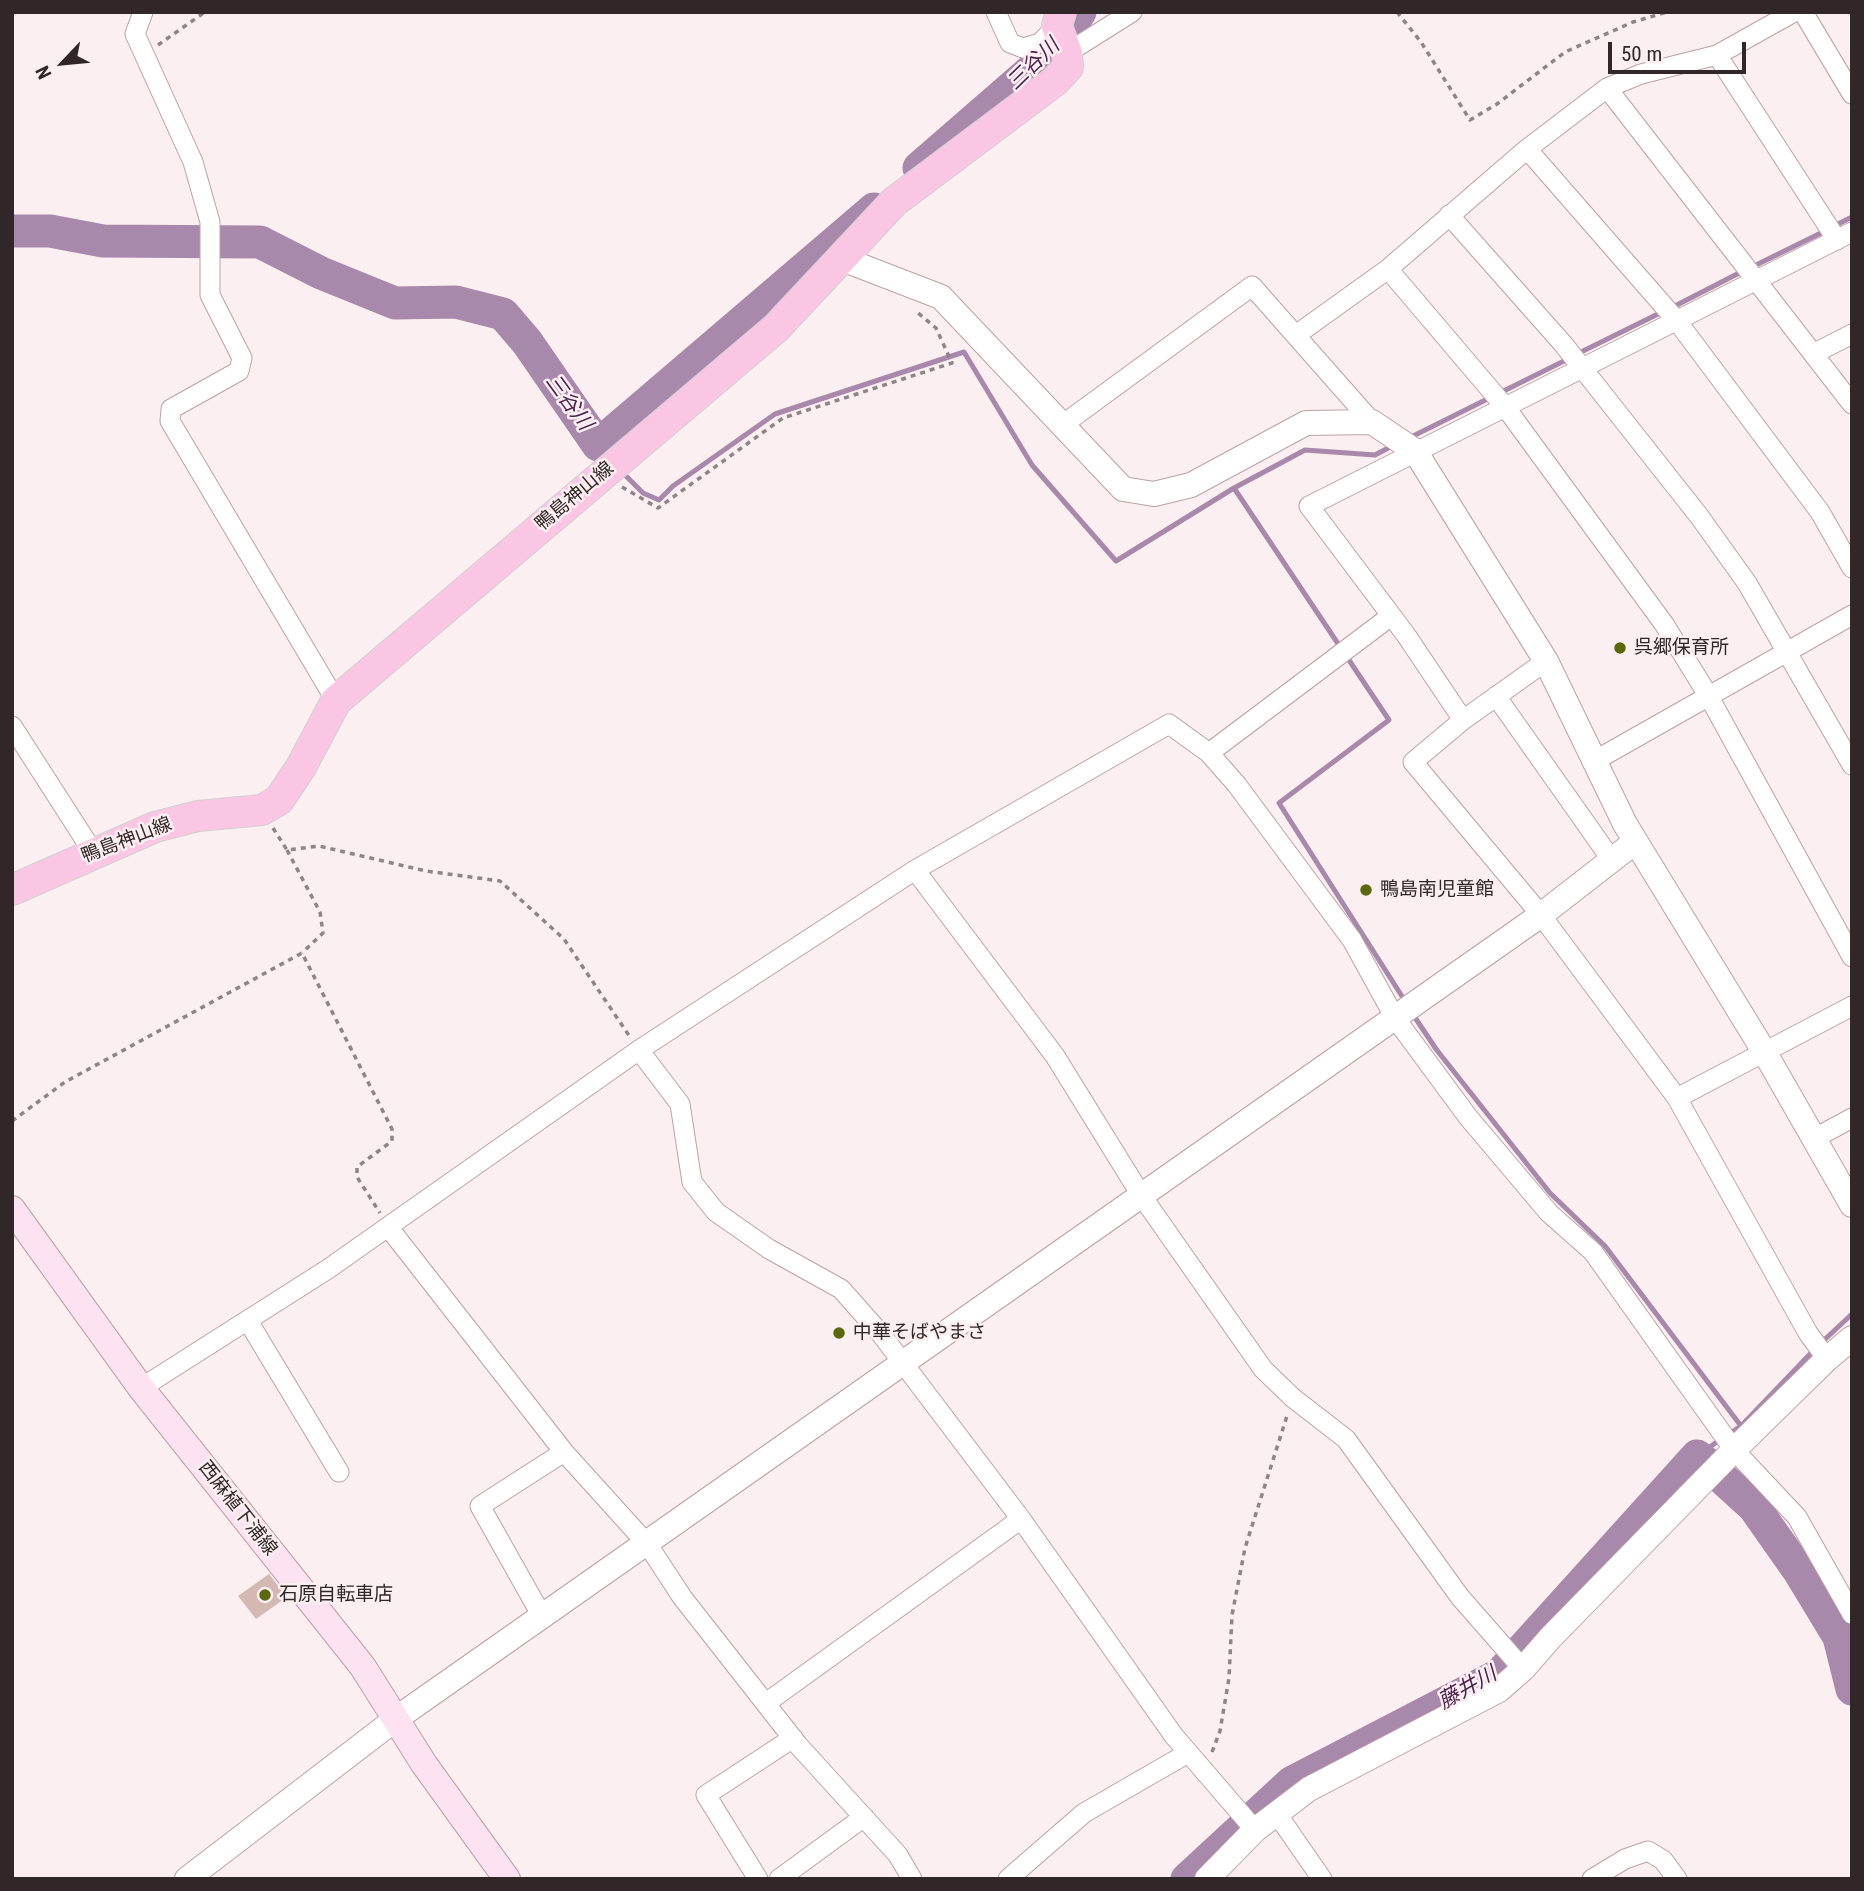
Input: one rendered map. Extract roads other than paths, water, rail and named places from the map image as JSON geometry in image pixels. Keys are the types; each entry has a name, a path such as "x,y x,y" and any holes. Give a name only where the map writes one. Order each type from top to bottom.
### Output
{"main road":[{"name":"鴨島神山線","path":"12,890 93,852 156,827 198,816 262,810 279,800 301,767 336,701 776,328 894,202 1055,81 1068,67 1062,35"},
{"name":"西麻植下浦線","path":"12,1209 141,1388 363,1667 424,1765 507,1879"}],"street":[{"path":"142,12 135,34 193,162 210,222 210,295 242,358 239,370 171,410 170,421 336,701"},
{"path":"996,12 1010,43 1023,48 1132,12"},
{"path":"1296,335 1388,269 1527,149 1607,88 1641,74 1717,55 1794,12"},
{"path":"1803,12 1852,94"},
{"path":"1463,720 1391,616 1309,506 1844,236 1824,215 1717,55"},
{"path":"1607,88 1852,404"},
{"path":"1527,149 1678,321 1820,513 1852,568"},
{"path":"1449,215 1564,345 1580,369 1699,516 1747,583 1852,765"},
{"path":"841,258 941,297 1123,489 1154,494 1191,485 1306,423 1382,429"},
{"path":"1388,269 1506,408 1664,624 1708,695 1852,957"},
{"path":"1061,426 1252,286 1382,429 1415,451 1546,661 1635,842 1765,1052 1852,1205"},
{"path":"1813,354 1852,334"},
{"path":"1596,760 1852,615"},
{"path":"1209,753 1342,650 1391,616"},
{"path":"1546,661 1463,720 1413,762 1541,915 1677,1098 1808,1333 1826,1359"},
{"path":"1496,696 1611,859"},
{"path":"141,1388 389,1228 639,1050 915,870 1168,724 1209,753 1237,785 1406,1008 1468,1117 1540,1202 1593,1252 1734,1450 1797,1517 1852,1614"},
{"path":"12,726 93,852"},
{"path":"187,1879 397,1718 648,1545 902,1362 1541,915 1635,842"},
{"path":"915,870 1055,1056 1141,1195 1263,1369 1293,1398 1346,1439 1460,1597 1517,1663"},
{"path":"1677,1098 1852,1006"},
{"path":"639,1050 680,1104 692,1182 716,1212 769,1249 841,1289 902,1362 1021,1519 1188,1753 1250,1824"},
{"path":"1815,1138 1852,1118"},
{"path":"389,1228 564,1452 648,1545 682,1597 793,1738 898,1855 912,1879"},
{"path":"248,1321 339,1472"},
{"path":"1208,1879 1250,1824 1277,1814 1309,1789 1499,1690 1517,1663 1826,1359 1852,1338"},
{"path":"543,1618 480,1506 564,1452"},
{"path":"766,1703 1021,1519"},
{"path":"758,1879 706,1794 793,1738"},
{"path":"1008,1879 1084,1814 1188,1753"},
{"path":"1277,1814 1322,1879"},
{"path":"779,1879 864,1817"},
{"path":"1592,1879 1625,1859 1648,1851 1663,1860 1677,1879"}],"waterway":[{"name":"三谷川","path":"919,168 1056,49 1080,12"},
{"name":"三谷川","path":"12,231 50,231 103,241 260,242 321,273 395,303 456,302 503,314 527,342 598,445 874,209"},
{"path":"1834,226 1852,217"},
{"path":"1752,267 1825,231"},
{"path":"1671,308 1743,271"},
{"path":"1577,354 1662,312"},
{"path":"621,471 643,493 659,500 673,486 775,414 964,352 1032,465 1116,561 1234,488 1305,450 1375,455 1392,446"},
{"path":"1407,439 1568,359"},
{"path":"598,445 610,459"},
{"path":"1234,488 1389,720 1279,803 1405,1001"},
{"path":"1412,1013 1436,1049 1550,1193 1605,1246 1741,1426"},
{"path":"1821,1343 1852,1314"},
{"path":"1729,1434 1741,1426 1814,1350"},
{"path":"1697,1456 1721,1439"},
{"name":"藤井川","path":"1187,1879 1291,1783 1499,1675 1697,1456 1706,1463"},
{"name":"藤井川","path":"1720,1476 1754,1507 1799,1571 1839,1637 1852,1689"}],"place":[{"name":"呉郷保育所","path":"1620,648"},
{"name":"鴨島南児童館","path":"1366,890"},
{"name":"中華そばやまさ","path":"839,1333"},
{"name":"石原自転車店","path":"265,1595"}]}
